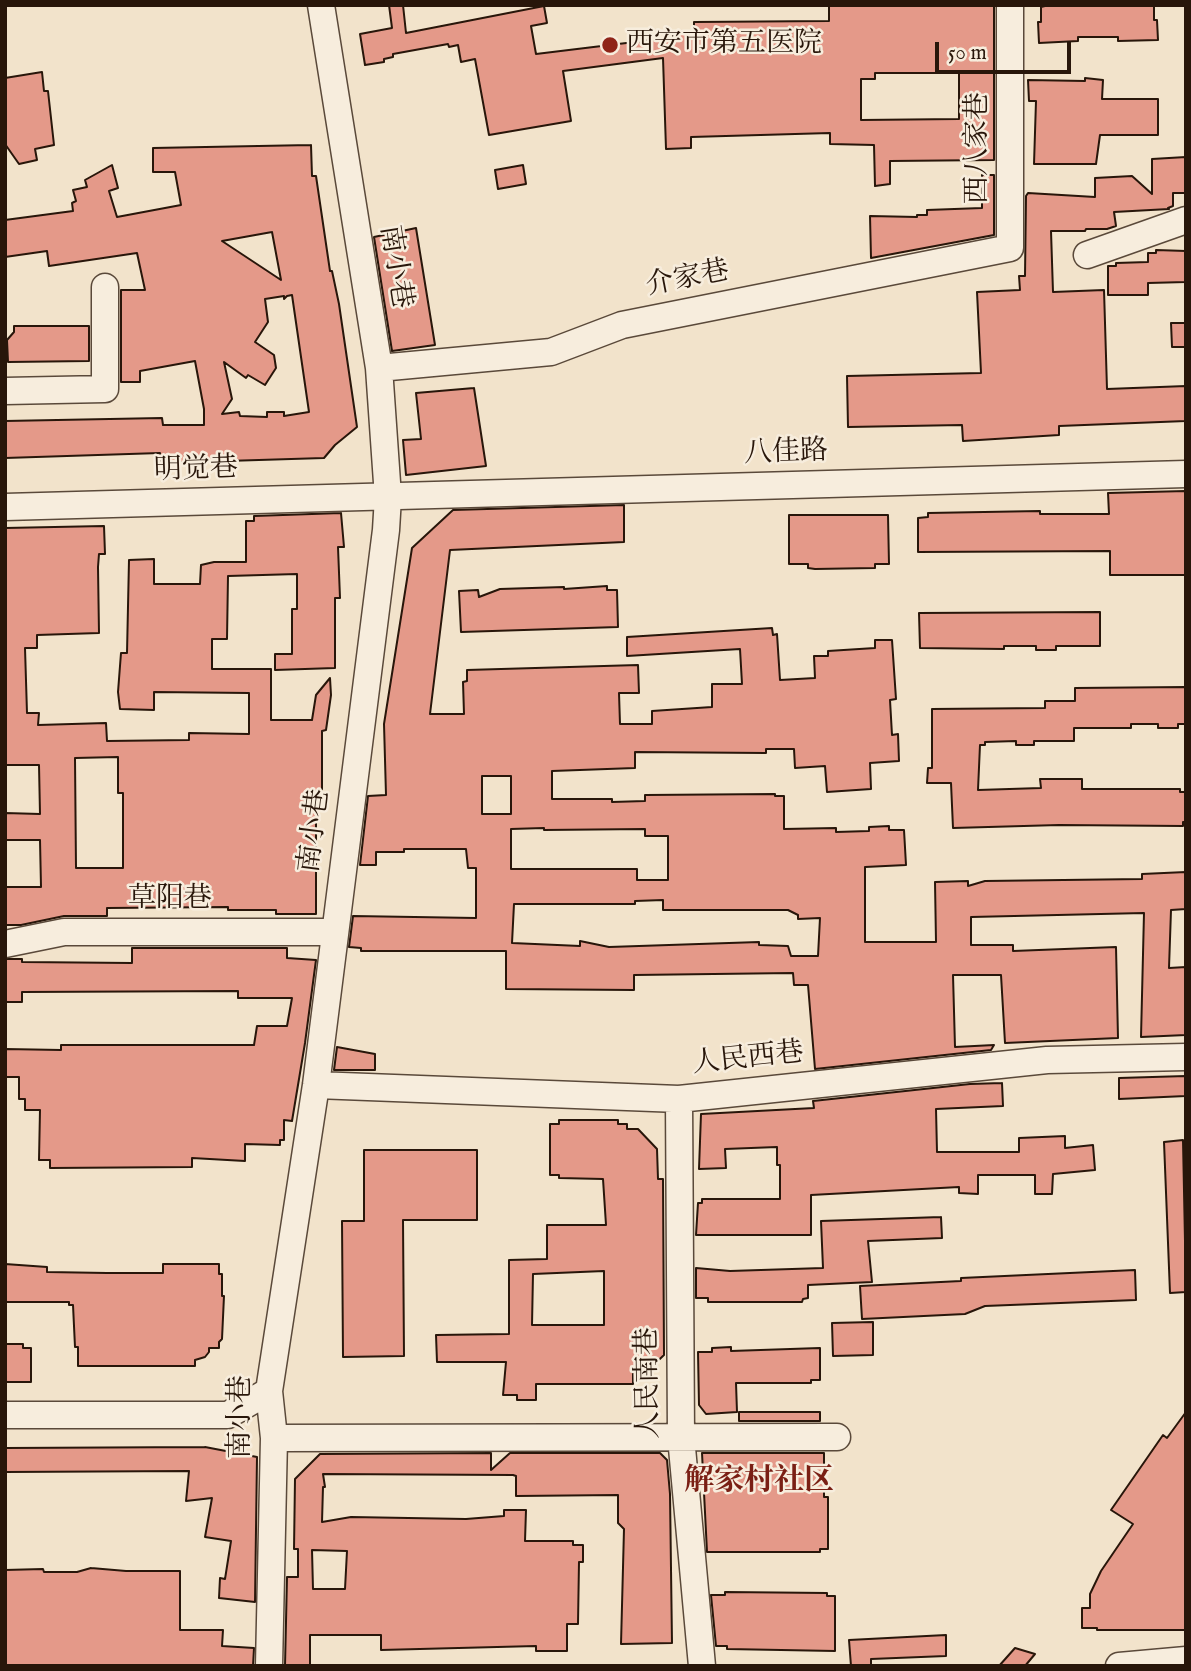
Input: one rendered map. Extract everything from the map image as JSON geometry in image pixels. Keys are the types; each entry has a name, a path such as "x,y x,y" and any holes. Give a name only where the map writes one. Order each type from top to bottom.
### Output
{"street":[{"name":"南小巷","path":"268,1666 274,1438 269,1391 316,1085 388,497 379,368 321,5"},
{"name":"西八家巷","path":"1010,5 1010,248"},
{"path":"1087,255 1186,220"},
{"name":"介家巷","path":"379,368 551,352 622,325 1010,248"},
{"path":"5,391 106,389 105,287"},
{"name":"八佳路","path":"388,497 1186,474"},
{"name":"明觉巷","path":"5,507 388,497"},
{"name":"草阳巷","path":"5,944 64,932 335,932"},
{"name":"人民西巷","path":"316,1085 679,1099 1047,1060 1186,1057"},
{"name":"人民南巷","path":"679,1099 681,1437 702,1666"},
{"path":"5,1415 228,1415 269,1391"},
{"path":"274,1438 837,1437"},
{"path":"1119,1666 1186,1660"}],"building":[{"path":"389,5 403,5 406,33 544,6 547,23 531,26 536,54 651,40 673,40 673,33 694,32 694,22 829,21 829,5 994,5 994,160 890,161 890,184 875,186 874,145 830,144 830,133 691,137 691,148 666,149 663,58 563,71 571,121 489,135 475,59 461,62 458,45 449,47 448,44 393,54 393,57 384,59 384,62 365,65 360,34 392,28","holes":["875,73 959,73 959,119 861,120 861,79 875,79"]},
{"path":"1154,5 1158,40 1118,41 1118,37 1078,37 1078,41 1039,43 1038,22 1041,22 1041,7"},
{"path":"42,72 44,91 48,91 54,145 35,149 37,160 19,164 5,144 5,78"},
{"path":"1085,78 1103,80 1102,99 1158,99 1158,135 1100,135 1096,164 1034,164 1036,101 1029,101 1028,80 1085,81"},
{"path":"311,145 312,176 316,176 330,271 339,304 357,427 324,458 161,463 160,453 5,458 5,421 162,418 163,425 204,425 204,409 195,361 140,371 140,382 121,382 121,290 145,290 137,253 49,266 47,251 5,257 5,220 73,211 72,203 76,201 73,190 87,187 85,180 112,165 118,188 109,191 117,217 181,205 175,172 153,172 153,148","holes":["272,232 281,280 222,241","292,295 309,412 284,416 284,412 267,412 267,417 240,416 239,412 222,414 232,399 224,362 246,378 248,375 265,385 276,368 274,355 255,342 268,322 265,299 284,296 284,299"]},
{"path":"1186,157 1186,193 1173,193 1173,206 1169,209 1114,212 1116,226 1107,229 1051,231 1053,292 1104,290 1107,389 1186,386 1186,421 1059,426 1059,435 963,441 962,425 848,427 847,376 981,373 977,292 1020,290 1019,276 1025,276 1028,193 1095,197 1095,178 1132,176 1152,194 1152,159"},
{"path":"523,165 526,184 498,189 495,170"},
{"path":"982,175 994,175 994,235 871,258 870,216 917,217 927,215 927,210 982,208"},
{"path":"416,228 435,345 392,351 374,237"},
{"path":"1156,250 1186,251 1186,282 1148,283 1148,295 1108,295 1108,266 1116,266 1116,263 1148,262 1148,253 1156,253"},
{"path":"1171,323 1186,323 1186,347 1172,347"},
{"path":"14,326 89,326 89,361 8,362 7,340 14,332"},
{"path":"474,388 486,466 406,475 403,440 421,439 416,393"},
{"path":"1186,491 1186,575 1110,575 1110,551 918,552 918,518 928,517 928,513 1040,511 1040,514 1109,514 1108,493"},
{"path":"624,505 624,542 450,550 430,714 464,714 463,682 467,681 467,670 638,665 639,693 619,693 620,724 652,724 652,711 712,707 712,684 742,684 740,649 627,656 627,637 772,628 773,635 777,634 780,680 815,678 814,656 828,656 828,651 875,648 875,640 892,640 896,699 890,700 892,735 898,734 899,761 870,763 871,789 827,792 825,766 795,768 794,749 766,749 766,753 635,752 635,768 552,771 552,799 612,799 612,802 645,801 645,795 775,794 784,796 784,829 836,828 836,832 869,831 869,827 889,826 889,830 904,830 906,865 865,867 865,942 936,942 935,882 968,881 968,886 985,881 1142,879 1142,874 1186,872 1186,909 1171,910 1169,968 1186,967 1186,1035 1141,1037 1144,913 971,917 971,945 1013,945 1013,951 1116,947 1118,1038 1005,1043 1001,975 953,975 955,1047 994,1045 991,1050 815,1069 808,985 794,985 793,973 634,975 634,990 506,989 506,951 361,951 361,948 349,947 353,916 476,918 476,868 468,868 466,849 376,852 376,865 360,865 368,796 386,795 384,724 412,548 453,510","holes":["482,776 511,776 511,814 482,814","511,829 645,829 645,836 668,836 668,880 637,880 637,869 511,869","663,900 663,910 788,910 798,915 798,919 820,918 818,956 791,956 788,946 759,945 759,942 609,947 580,941 580,946 512,943 514,904 635,904 635,901"]},
{"path":"341,513 344,547 338,547 340,598 335,598 335,668 275,670 275,654 292,654 292,609 297,609 297,574 228,576 227,639 212,639 212,669 271,669 271,720 312,720 316,695 330,678 331,695 326,730 322,731 322,791 316,791 316,914 276,914 276,910 228,910 228,907 107,908 107,916 64,916 21,925 5,925 5,887 41,887 40,840 5,840 5,813 40,814 39,765 5,765 5,528 104,526 105,554 99,554 98,567 99,633 37,635 37,648 25,648 27,713 39,713 38,725 106,723 107,741 189,740 189,733 249,734 249,693 154,692 154,710 120,709 118,692 121,653 127,653 129,560 154,559 154,584 200,584 201,565 214,562 246,562 246,521 254,521 254,516","holes":["118,757 118,793 123,793 123,868 76,868 75,758"]},
{"path":"789,515 888,515 889,564 875,564 875,568 815,569 808,568 808,564 789,564"},
{"path":"607,586 607,590 617,590 618,627 461,632 459,591 478,590 479,597 500,589"},
{"path":"1100,612 1100,646 1056,646 1056,650 1036,650 1036,646 1004,646 1004,649 920,648 919,613"},
{"path":"1186,687 1186,724 1178,724 1178,728 1158,728 1158,724 1131,724 1131,728 1074,728 1074,741 1034,741 1034,745 1016,745 1016,741 985,742 985,745 980,745 978,790 1041,788 1040,779 1082,779 1082,789 1180,789 1180,792 1186,792 1186,822 1183,822 1183,826 953,828 951,783 927,783 928,768 932,768 932,709 1045,708 1045,701 1075,701 1075,688"},
{"path":"132,948 287,948 287,958 316,960 292,1121 284,1120 284,1140 280,1140 280,1145 245,1144 245,1161 192,1158 192,1167 50,1168 50,1160 39,1160 40,1110 25,1110 25,1099 19,1099 19,1077 5,1077 5,1049 61,1050 61,1045 254,1045 257,1026 287,1026 292,998 238,998 238,991 22,992 22,1002 5,1002 5,959 22,959 22,962 132,963"},
{"path":"337,1047 375,1054 375,1070 334,1070"},
{"path":"1186,1076 1186,1096 1119,1099 1119,1078"},
{"path":"1002,1083 1003,1106 936,1109 937,1152 1019,1152 1019,1138 1065,1136 1065,1148 1093,1145 1095,1170 1053,1174 1052,1194 1035,1194 1035,1175 978,1175 978,1194 959,1193 959,1187 811,1195 811,1235 696,1235 698,1203 702,1203 702,1199 780,1199 777,1147 725,1149 726,1168 699,1169 701,1114 814,1108 813,1101"},
{"path":"559,1120 618,1120 618,1124 627,1124 627,1129 638,1129 657,1149 658,1179 663,1179 664,1355 643,1375 633,1374 633,1384 536,1384 536,1400 517,1400 517,1395 503,1395 506,1362 437,1362 436,1335 509,1334 509,1260 547,1259 547,1225 606,1225 603,1179 559,1178 559,1175 550,1175 550,1124 559,1124","holes":["604,1271 604,1325 532,1325 533,1274"]},
{"path":"1183,1140 1186,1292 1170,1293 1164,1142"},
{"path":"364,1150 477,1150 477,1220 403,1220 404,1356 343,1357 342,1221 364,1221"},
{"path":"941,1217 942,1238 868,1241 872,1282 808,1285 808,1298 802,1302 708,1302 708,1298 696,1298 696,1268 730,1271 823,1268 821,1221"},
{"path":"5,1264 47,1267 47,1272 163,1273 163,1264 219,1264 224,1296 222,1339 219,1348 209,1348 205,1357 195,1360 195,1366 78,1366 73,1305 69,1305 69,1302 5,1302"},
{"path":"1135,1270 1136,1300 985,1306 965,1314 862,1319 860,1286 961,1281 961,1278"},
{"path":"873,1322 873,1355 833,1356 832,1323"},
{"path":"5,1344 23,1344 23,1348 31,1348 31,1382 5,1382"},
{"path":"731,1347 731,1351 820,1348 820,1380 811,1380 811,1383 736,1383 737,1412 706,1414 699,1405 698,1352"},
{"path":"739,1412 820,1412 820,1421 739,1421"},
{"path":"1186,1412 1186,1630 1082,1628 1082,1608 1090,1608 1090,1594 1101,1571 1133,1524 1111,1510 1163,1435 1167,1438"},
{"path":"205,1447 257,1457 255,1602 219,1598 220,1578 225,1579 231,1541 205,1537 212,1498 186,1501 189,1471 5,1472 5,1448"},
{"path":"491,1453 491,1470 510,1453 660,1453 667,1460 670,1494 672,1643 621,1644 624,1529 618,1523 618,1495 516,1496 516,1476 513,1475 323,1474 325,1487 322,1522 351,1517 466,1519 504,1516 504,1510 526,1510 525,1541 573,1541 573,1545 583,1545 583,1562 579,1562 578,1624 567,1624 567,1651 536,1651 536,1646 381,1650 381,1635 310,1635 310,1666 285,1666 287,1577 298,1577 298,1549 294,1549 295,1479 320,1454","holes":["312,1550 347,1551 345,1589 313,1589"]},
{"path":"702,1453 824,1453 824,1497 828,1497 828,1549 820,1549 820,1552 707,1552"},
{"path":"91,1568 180,1571 180,1630 223,1630 222,1646 254,1648 253,1666 5,1666 5,1570 77,1572"},
{"path":"725,1592 827,1593 827,1596 835,1596 835,1651 727,1649 727,1646 716,1646 711,1595 725,1595"},
{"path":"946,1635 946,1656 871,1659 871,1666 851,1666 849,1640"},
{"path":"1015,1648 1035,1654 1025,1666 999,1666"}],"place":[{"name":"西安市第五医院","path":"610,45"}],"district":[{"name":"解家村社区","path":"759,1483"}]}
